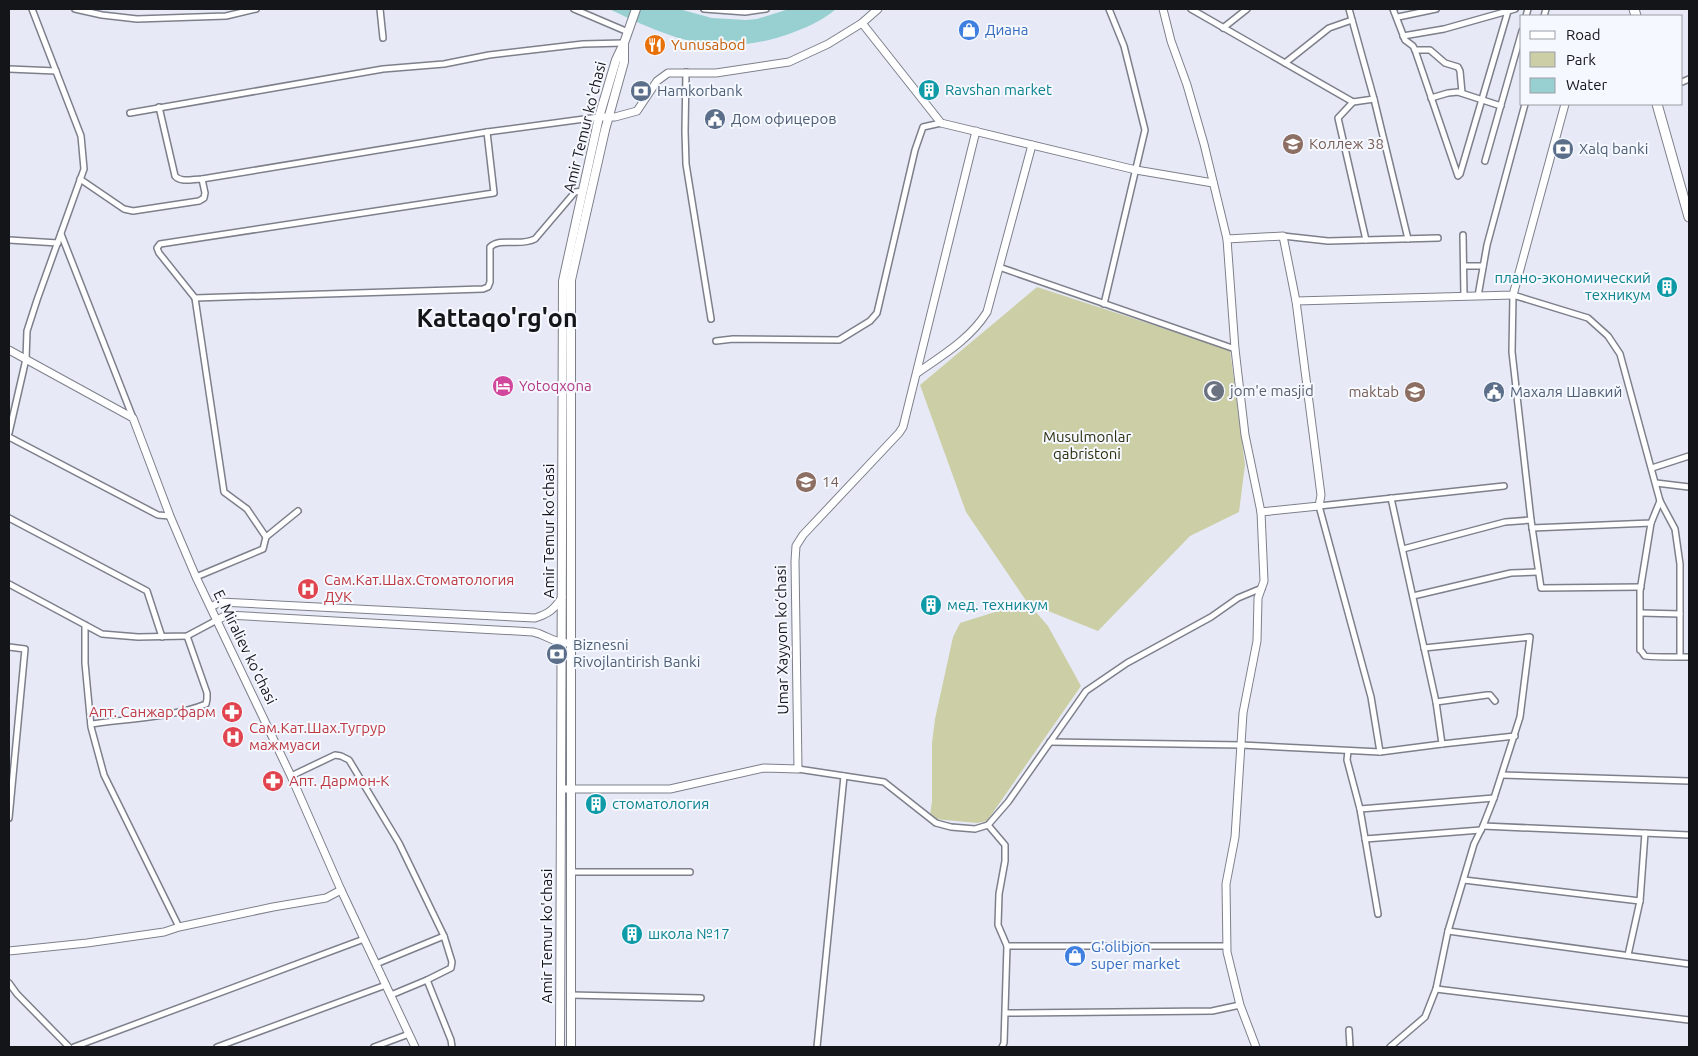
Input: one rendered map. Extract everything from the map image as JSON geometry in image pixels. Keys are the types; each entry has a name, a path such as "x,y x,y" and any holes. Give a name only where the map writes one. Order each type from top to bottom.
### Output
{"main road":[{"path":"624,43 636,9"},
{"name":"Amir Temur ko'chasi","path":"571,1047 572,643 564,281 599,117 616,60 624,43"},
{"name":"Amir Temur ko'chasi","path":"560,1047 561,642 567,367 571,280 609,117 624,62 624,43"},
{"path":"1657,105 1689,217"}],"street":[{"path":"9,433 26,359 27,331 84,169 81,136 32,9"},
{"path":"75,9 102,15 137,19 226,16 256,9"},
{"path":"380,9 383,38"},
{"path":"574,9 629,28"},
{"path":"704,9 745,12 766,9"},
{"path":"160,107 175,176 177,179 182,180 202,179 487,132 628,114 637,111 658,81 668,73 716,73 789,62 828,44 862,23 878,9"},
{"path":"1104,304 1145,130 1124,46 1110,9"},
{"path":"1163,9 1171,41 1202,136 1227,239 1234,349 1245,436 1261,512 1264,581 1258,598 1257,641 1243,713 1235,837 1226,884 1227,946 1240,1005 1256,1047"},
{"path":"1191,9 1353,102"},
{"path":"1224,28 1247,9"},
{"path":"1349,9 1374,98 1408,239"},
{"path":"1393,9 1398,17 1405,40 1415,50 1458,176 1468,150 1508,11"},
{"path":"1398,17 1436,9"},
{"path":"1403,36 1444,30 1515,9"},
{"path":"1284,63 1330,28 1352,20"},
{"path":"862,23 941,123"},
{"path":"1485,161 1520,39"},
{"path":"130,113 383,69 444,64 489,55 574,45 624,43"},
{"path":"1415,50 1430,50 1445,63 1458,68 1460,71 1462,93"},
{"path":"9,69 56,71"},
{"path":"686,72 686,164 711,319"},
{"path":"1431,98 1448,93 1462,93 1501,106"},
{"path":"1366,240 1338,118 1353,102 1374,98"},
{"path":"1478,296 1487,245 1525,105"},
{"path":"1565,105 1513,295 1512,352 1538,572 1541,588 1641,587"},
{"path":"716,341 733,339 839,340 870,321 877,313 915,150 923,127 941,123 1136,170 1213,183"},
{"name":"Umar Xayyom ko‘chasi","path":"798,769 796,546 803,535 903,427 976,131"},
{"path":"266,537 247,509 224,492 195,298 157,248 160,244 494,193 487,132"},
{"path":"917,373 960,343 979,325 987,312 1032,145"},
{"path":"80,178 124,209 133,211 199,201 204,198 205,193 202,179"},
{"path":"195,298 483,289 488,287 490,282 490,247 499,242 526,243 535,239 575,192 582,191"},
{"path":"61,234 133,418"},
{"path":"1463,235 1464,296"},
{"path":"1227,239 1283,236 1328,241 1438,238"},
{"path":"1283,236 1296,301 1321,495 1319,506 1371,697 1380,752"},
{"path":"9,240 58,243"},
{"path":"1464,266 1484,266"},
{"path":"999,267 1234,349"},
{"path":"1296,301 1513,295 1588,318 1608,336 1620,354 1660,501 1675,529 1680,564 1680,656"},
{"path":"9,350 133,418"},
{"name":"E. Miraliev ko'chasi","path":"133,418 170,516 196,577 291,776 341,890 415,1047"},
{"path":"9,437 158,514 170,516"},
{"path":"1652,468 1689,456"},
{"path":"1656,483 1689,487"},
{"path":"1261,512 1504,486"},
{"path":"1391,498 1436,702 1442,744"},
{"path":"1660,501 1651,523 1641,587 1640,650 1645,656 1649,657 1689,657"},
{"path":"196,577 263,549 266,537 298,511"},
{"path":"9,518 147,591 162,637"},
{"path":"1403,549 1505,522 1531,520"},
{"path":"1532,528 1651,523"},
{"path":"1413,596 1511,574 1538,572"},
{"path":"9,584 102,634 138,637 187,636 227,615 533,632 540,633 552,641 572,643"},
{"path":"561,789 670,790 764,768 798,769 884,782 936,823 951,827 976,829 988,826 1008,802 1086,691 1127,663 1211,617 1238,598 1262,588"},
{"path":"210,607 220,602 535,618 546,614 556,607 562,597"},
{"path":"1641,613 1680,614"},
{"path":"85,625 85,663 91,724 104,775 179,927"},
{"path":"91,724 178,712 206,704 207,693 187,636"},
{"path":"1390,1047 1425,1017 1436,989 1448,931 1474,844 1494,798 1515,736 1520,717 1530,637 1424,648"},
{"path":"9,647 25,649 9,818"},
{"path":"1436,702 1487,695 1490,695 1495,702"},
{"path":"1050,742 1241,745 1380,752 1515,736"},
{"path":"1348,751 1347,760 1360,808 1378,914"},
{"path":"291,776 335,755 349,760 399,843 444,936 452,966 427,980 391,995"},
{"path":"1502,775 1689,781"},
{"path":"817,1047 844,776"},
{"path":"1360,808 1494,798"},
{"path":"988,826 1005,844 1005,861 999,894 998,925 1007,946 1006,1013 1004,1043 1002,1047"},
{"path":"1365,839 1482,828 1689,835"},
{"path":"1628,956 1640,901 1645,833"},
{"path":"572,872 690,872"},
{"path":"1464,880 1640,901"},
{"path":"9,951 87,943 164,932 179,927 274,907 326,898 341,890"},
{"path":"1448,931 1689,964"},
{"path":"376,964 444,936"},
{"path":"74,1047 364,939"},
{"path":"1007,946 1227,946"},
{"path":"427,980 451,1040 452,1047"},
{"path":"9,983 17,994 69,1047"},
{"path":"217,1047 386,985"},
{"path":"1436,989 1689,1020"},
{"path":"571,995 701,998"},
{"path":"1006,1013 1212,1011 1240,1005"},
{"path":"1349,1030 1350,1047"},
{"path":"374,1047 409,1034"}],"green space":[{"name":"Musulmonlar qabristoni","path":"1037,287 1230,350 1245,465 1239,512 1190,536 1098,631 1028,603 1048,626 1081,686 987,821 977,823 935,819 930,816 932,801 932,743 935,719 953,637 960,623 1027,602 966,512 920,385"}],"water":[{"path":"609,9 679,9 712,18 746,20 757,19 789,9 836,9 819,21 786,35 761,42 715,45 694,42 653,29"}],"place":[{"name":"Диана","path":"969,30"},
{"name":"Yunusabod","path":"655,45"},
{"name":"Ravshan market","path":"929,90"},
{"name":"Hamkorbank","path":"641,91"},
{"name":"Дом офицеров","path":"715,119"},
{"name":"Коллеж 38","path":"1293,144"},
{"name":"Xalq banki","path":"1563,149"},
{"name":"плано-экономический техникум","path":"1667,287"},
{"name":"Yotoqxona","path":"503,386"},
{"name":"jom'e masjid","path":"1214,391"},
{"name":"maktab","path":"1415,392"},
{"name":"Махаля Шавкий","path":"1494,392"},
{"name":"14","path":"806,482"},
{"name":"Сам.Кат.Шах.Стоматология ДУК","path":"308,589"},
{"name":"мед. техникум","path":"931,605"},
{"name":"Biznesni Rivojlantirish Banki","path":"557,654"},
{"name":"Апт. Санжар фарм","path":"232,712"},
{"name":"Сам.Кат.Шах.Тугрур мажмуаси","path":"233,737"},
{"name":"Апт. Дармон-К","path":"273,781"},
{"name":"стоматология","path":"596,804"},
{"name":"школа №17","path":"632,934"},
{"name":"G'olibjon super market","path":"1075,956"}],"district":[{"name":"Kattaqo'rg'on","path":"497,318"}]}
